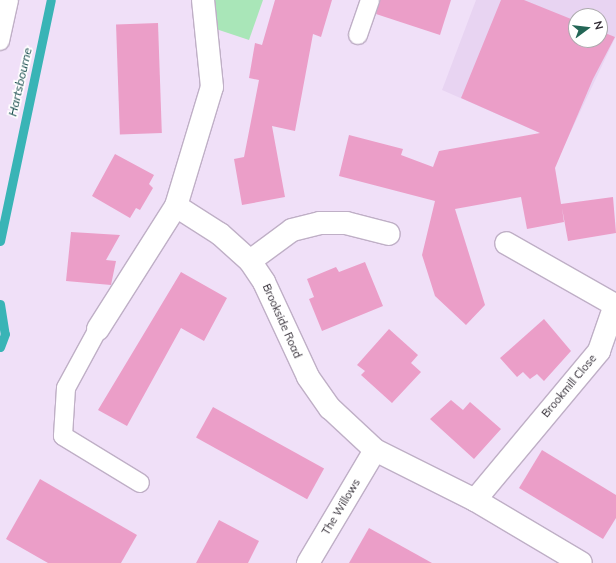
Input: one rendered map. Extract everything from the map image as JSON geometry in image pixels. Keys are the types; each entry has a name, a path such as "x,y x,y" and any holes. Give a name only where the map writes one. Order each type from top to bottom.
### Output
{"street":[{"path":"98,329 176,206 212,87 203,0"},
{"name":"Brookside Road","path":"176,206 220,234 250,261 264,282 308,377 330,408 376,450 475,500 581,563"},
{"path":"250,261 292,230 320,223 346,223 389,234"},
{"name":"Brookmill Close","path":"475,500 599,351 615,305 506,244"},
{"name":"The Willows","path":"308,563 376,450"}],"lane":[{"path":"0,41 9,0"},
{"path":"358,35 370,0"},
{"path":"98,329 66,388 63,436 140,483"}],"shaded area":[{"path":"476,0 616,0 616,36 565,144 442,90"}],"green space":[{"path":"211,0 263,0 249,40 216,29"}],"building":[{"path":"275,0 332,0 321,37 313,34 295,131 272,126 285,197 242,205 234,159 244,157 259,80 249,78 255,43 262,45"},
{"path":"380,0 451,0 440,35 376,14"},
{"path":"501,0 524,0 568,18 568,48 608,48 608,34 615,37 593,79 555,168 561,204 613,197 616,233 568,241 562,208 564,222 527,229 521,197 455,209 485,305 466,325 435,296 422,255 435,201 339,176 349,135 403,149 401,155 433,167 439,151 540,133 461,98"},
{"path":"158,23 162,133 120,134 116,24"},
{"path":"115,154 154,175 149,184 153,188 140,210 136,208 130,218 92,196"},
{"path":"71,232 120,235 106,260 116,261 111,285 66,281"},
{"path":"365,262 383,306 322,331 309,299 314,297 307,279 336,267 339,272"},
{"path":"181,272 227,298 204,341 181,328 127,426 98,410"},
{"path":"544,319 571,351 544,381 537,374 530,379 523,372 517,377 500,358"},
{"path":"389,329 418,355 411,363 421,372 392,403 361,375 365,371 357,365"},
{"path":"451,400 463,410 470,402 501,429 474,459 430,419"},
{"path":"213,407 324,469 307,499 196,438"},
{"path":"542,450 616,495 616,518 603,539 519,488"},
{"path":"40,479 137,535 121,563 48,563 6,539"},
{"path":"219,520 259,541 248,563 196,563"},
{"path":"369,528 432,563 349,563"}],"waterway":[{"name":"Hartsbourne","path":"0,241 51,0"},
{"name":"Hartsbourne","path":"0,304 5,334 0,347"}]}
